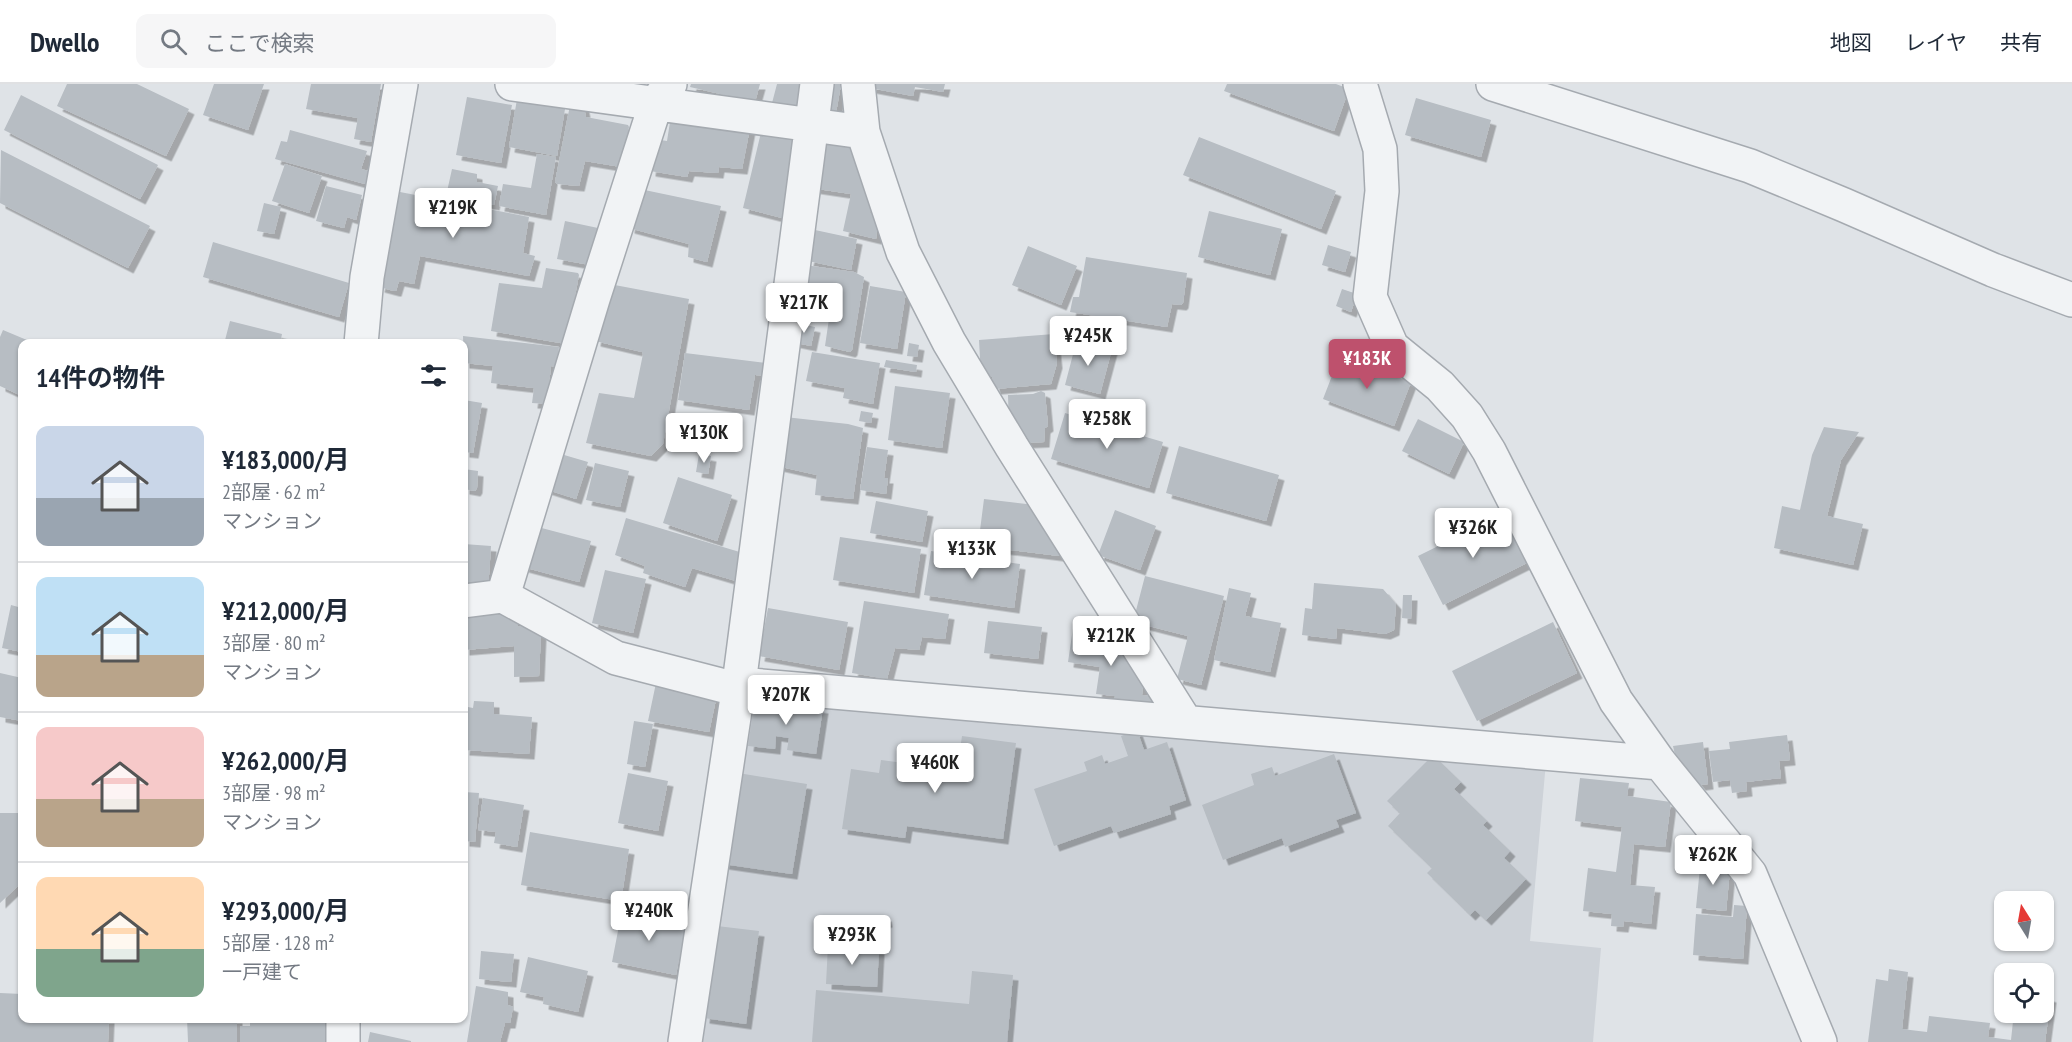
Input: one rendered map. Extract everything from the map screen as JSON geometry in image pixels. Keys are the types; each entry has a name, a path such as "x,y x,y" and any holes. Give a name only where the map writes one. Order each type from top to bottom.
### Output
{"street":[{"path":"361,339 367,277 401,84"},
{"path":"512,84 663,94 811,125 863,132"},
{"path":"685,1042 739,684 817,84"},
{"path":"858,84 863,132 903,252 949,342 1185,721"},
{"path":"1360,84 1380,149 1381,181 1370,297 1392,347 1440,386 1467,416 1489,451 1616,701 1659,764 1750,874 1820,1042"},
{"path":"1493,84 1750,166 1993,270 2072,300"},
{"path":"503,596 590,311 663,94"},
{"path":"468,600 503,596 616,658 732,688 739,684 1659,764"},
{"path":"343,1023 343,1042"}],"shaded area":[{"path":"746,696 1546,762 1530,941 1601,948 1593,1042 694,1042"}],"building":[{"path":"67,84 137,84 189,109 166,156 57,106"},
{"path":"214,84 264,84 248,130 203,115"},
{"path":"311,84 381,84 371,142 354,139 358,118 306,109"},
{"path":"691,84 760,84 755,102 690,87"},
{"path":"777,84 803,84 797,110 772,103"},
{"path":"823,84 841,84 836,113 819,110"},
{"path":"871,84 945,84 943,92 915,87 913,96 870,88"},
{"path":"1227,84 1336,84 1349,89 1334,131 1224,91"},
{"path":"518,93 535,103 565,109 557,156 509,147"},
{"path":"21,95 158,165 140,199 4,130"},
{"path":"467,97 512,105 501,163 456,155"},
{"path":"1416,98 1491,120 1481,157 1405,135"},
{"path":"571,100 583,103 586,117 629,127 621,167 585,161 579,186 555,182"},
{"path":"670,122 750,128 742,169 719,167 718,173 689,171 687,177 650,171 654,139 667,141"},
{"path":"763,124 799,135 786,219 743,208"},
{"path":"290,130 367,151 361,169 368,171 365,184 275,159 281,141 287,142"},
{"path":"1199,137 1336,191 1321,229 1183,175"},
{"path":"818,140 856,143 872,192 870,213 879,215 876,239 843,231 851,194 811,188"},
{"path":"1,150 150,226 128,268 0,203"},
{"path":"537,154 556,157 546,215 499,206 503,184 531,188"},
{"path":"285,164 322,176 309,213 272,201"},
{"path":"452,169 477,174 477,182 498,186 494,205 446,196"},
{"path":"326,186 362,195 356,220 347,217 344,228 316,221"},
{"path":"635,188 721,206 707,262 688,257 689,244 629,228"},
{"path":"400,192 529,217 523,253 535,256 529,276 420,256 414,284 399,281 396,291 379,287"},
{"path":"264,203 281,207 274,234 257,231"},
{"path":"1209,211 1282,229 1270,275 1198,257"},
{"path":"565,221 598,228 590,265 557,259"},
{"path":"815,230 857,239 851,270 808,261"},
{"path":"213,242 349,283 339,317 203,277"},
{"path":"1328,245 1351,252 1345,272 1322,265"},
{"path":"1028,246 1077,266 1061,305 1012,285"},
{"path":"1086,257 1187,273 1183,303 1181,305 1172,304 1167,327 1070,312 1073,297 1079,297"},
{"path":"805,265 854,272 864,277 850,352 825,346 831,305 800,299"},
{"path":"546,268 579,275 566,344 491,331 499,283 542,288"},
{"path":"604,283 689,299 663,444 651,456 586,443 599,393 634,398 643,354 595,341"},
{"path":"870,286 906,292 897,349 860,343"},
{"path":"1342,289 1357,294 1351,312 1336,306"},
{"path":"230,321 282,334 281,339 225,339"},
{"path":"796,323 815,327 811,346 792,342"},
{"path":"3,330 24,339 18,339 18,394 0,386 0,337"},
{"path":"1054,334 1057,363 1051,384 995,389 992,377 981,377 979,340"},
{"path":"463,336 559,347 557,367 551,366 547,404 532,403 534,388 491,383 493,366 468,363 468,339 463,339"},
{"path":"1077,339 1112,349 1100,394 1065,385"},
{"path":"909,343 919,345 917,357 907,356"},
{"path":"812,352 880,363 873,404 843,398 845,388 806,381"},
{"path":"685,353 766,363 770,376 755,375 749,410 678,400"},
{"path":"1340,355 1411,382 1394,426 1323,399"},
{"path":"886,360 917,365 916,372 884,367"},
{"path":"895,386 950,393 942,448 888,440"},
{"path":"1041,391 1045,393 1048,426 1045,428 1044,442 1021,443 1009,429 1008,395 1033,394"},
{"path":"468,401 482,403 473,453 468,452"},
{"path":"861,411 873,413 871,423 859,421"},
{"path":"1065,413 1163,442 1149,488 1051,459"},
{"path":"785,417 848,424 863,428 853,499 815,495 817,475 777,466"},
{"path":"1418,419 1464,442 1449,474 1402,451"},
{"path":"1824,427 1859,432 1841,460 1827,516 1863,524 1853,565 1774,548 1782,506 1800,510 1812,455"},
{"path":"1179,446 1279,475 1266,521 1166,493"},
{"path":"867,447 888,450 884,478 888,478 886,494 860,490"},
{"path":"554,452 588,462 576,499 542,488"},
{"path":"699,454 711,456 708,474 696,472"},
{"path":"595,463 629,471 620,507 586,500"},
{"path":"468,470 478,471 475,491 468,490"},
{"path":"678,477 732,495 717,541 663,523"},
{"path":"984,499 1035,505 1060,547 1059,556 978,546"},
{"path":"876,501 928,511 922,542 870,533"},
{"path":"1115,510 1156,526 1140,570 1098,555"},
{"path":"1503,514 1527,563 1443,605 1418,556"},
{"path":"626,518 743,553 736,581 692,568 685,587 643,573 645,566 615,555"},
{"path":"534,526 591,541 579,582 523,567"},
{"path":"840,537 921,549 914,593 833,580"},
{"path":"468,544 491,546 488,590 468,588"},
{"path":"931,551 1020,564 1014,608 924,595"},
{"path":"605,570 646,579 633,633 592,623"},
{"path":"1145,576 1224,596 1201,685 1177,679 1188,636 1133,622"},
{"path":"1314,583 1383,589 1396,604 1394,630 1385,634 1337,628 1336,639 1302,635 1305,608 1312,609"},
{"path":"1229,588 1251,593 1245,616 1281,623 1270,672 1214,660"},
{"path":"1403,595 1412,595 1411,619 1402,618"},
{"path":"864,601 949,614 945,639 922,637 919,650 895,648 887,679 852,673"},
{"path":"11,605 18,607 18,651 2,648"},
{"path":"468,608 516,613 518,626 539,628 541,632 539,676 514,677 514,646 468,650"},
{"path":"768,608 848,622 839,670 759,656"},
{"path":"988,621 1042,627 1038,659 984,653"},
{"path":"1553,622 1577,673 1477,721 1452,671"},
{"path":"1073,628 1116,633 1144,675 1142,695 1151,696 1161,704 1114,708 1115,696 1096,694 1100,667 1068,662"},
{"path":"0,673 18,677 18,720 0,717"},
{"path":"656,683 717,695 709,732 648,721"},
{"path":"755,699 823,708 816,754 787,750 789,738 776,736 775,749 748,746"},
{"path":"474,701 494,702 494,714 532,717 529,754 468,750 468,707 473,708"},
{"path":"634,721 653,724 645,767 627,764"},
{"path":"1137,730 1144,750 1167,742 1186,800 1169,806 1171,814 1114,833 1111,826 1054,846 1034,789 1087,771 1084,762 1102,755 1105,764 1128,756 1121,736"},
{"path":"1787,735 1790,760 1779,761 1781,778 1746,782 1747,791 1732,793 1730,780 1713,782 1709,751 1730,749 1729,742"},
{"path":"962,736 1016,743 1003,839 907,826 905,838 842,829 851,769 879,773 881,760 957,770"},
{"path":"1703,742 1708,784 1700,785 1675,755 1673,746"},
{"path":"1334,754 1356,813 1336,820 1339,827 1285,847 1282,838 1223,860 1202,805 1254,785 1251,774 1272,767 1275,776"},
{"path":"1433,755 1461,782 1454,789 1487,821 1483,825 1510,851 1504,858 1526,879 1486,920 1475,910 1470,915 1427,873 1432,868 1388,826 1400,813 1387,801"},
{"path":"628,773 668,781 658,831 618,823"},
{"path":"738,773 807,784 792,874 723,864"},
{"path":"1580,778 1629,783 1627,796 1671,802 1665,847 1634,844 1630,885 1655,887 1651,924 1624,921 1623,927 1611,926 1612,914 1583,911 1588,868 1616,872 1622,827 1575,821"},
{"path":"468,792 479,793 475,842 468,841"},
{"path":"483,798 524,805 517,847 494,843 496,832 478,830"},
{"path":"0,813 18,813 18,886 0,903"},
{"path":"530,832 629,849 621,901 521,885"},
{"path":"1701,857 1719,859 1718,869 1730,870 1726,911 1696,908"},
{"path":"1734,905 1747,906 1743,959 1693,955 1696,914 1733,917"},
{"path":"622,910 686,923 676,975 612,962"},
{"path":"886,916 887,922 880,924 879,942 841,939 842,931 868,933 869,919"},
{"path":"717,926 759,931 746,1024 704,1018"},
{"path":"828,945 879,949 877,987 826,984"},
{"path":"481,951 514,954 511,982 479,979"},
{"path":"528,957 588,971 578,1012 543,1004 544,997 520,992"},
{"path":"1889,969 1908,972 1902,1029 1927,1032 1929,1016 1990,1023 1988,1037 2011,1040 2013,1023 2048,1023 2045,1042 1868,1042 1876,979 1888,981"},
{"path":"972,971 1013,975 1007,1042 812,1042 816,990 969,1004"},
{"path":"476,986 508,992 508,1005 513,1007 510,1023 505,1023 500,1042 467,1042"},
{"path":"0,993 18,994 18,1023 109,1023 108,1042 0,1042"},
{"path":"187,1023 237,1023 237,1042 188,1042"},
{"path":"250,1023 327,1023 326,1042 240,1042 240,1026 250,1026"},
{"path":"370,1032 411,1041 411,1042 368,1042"}]}
